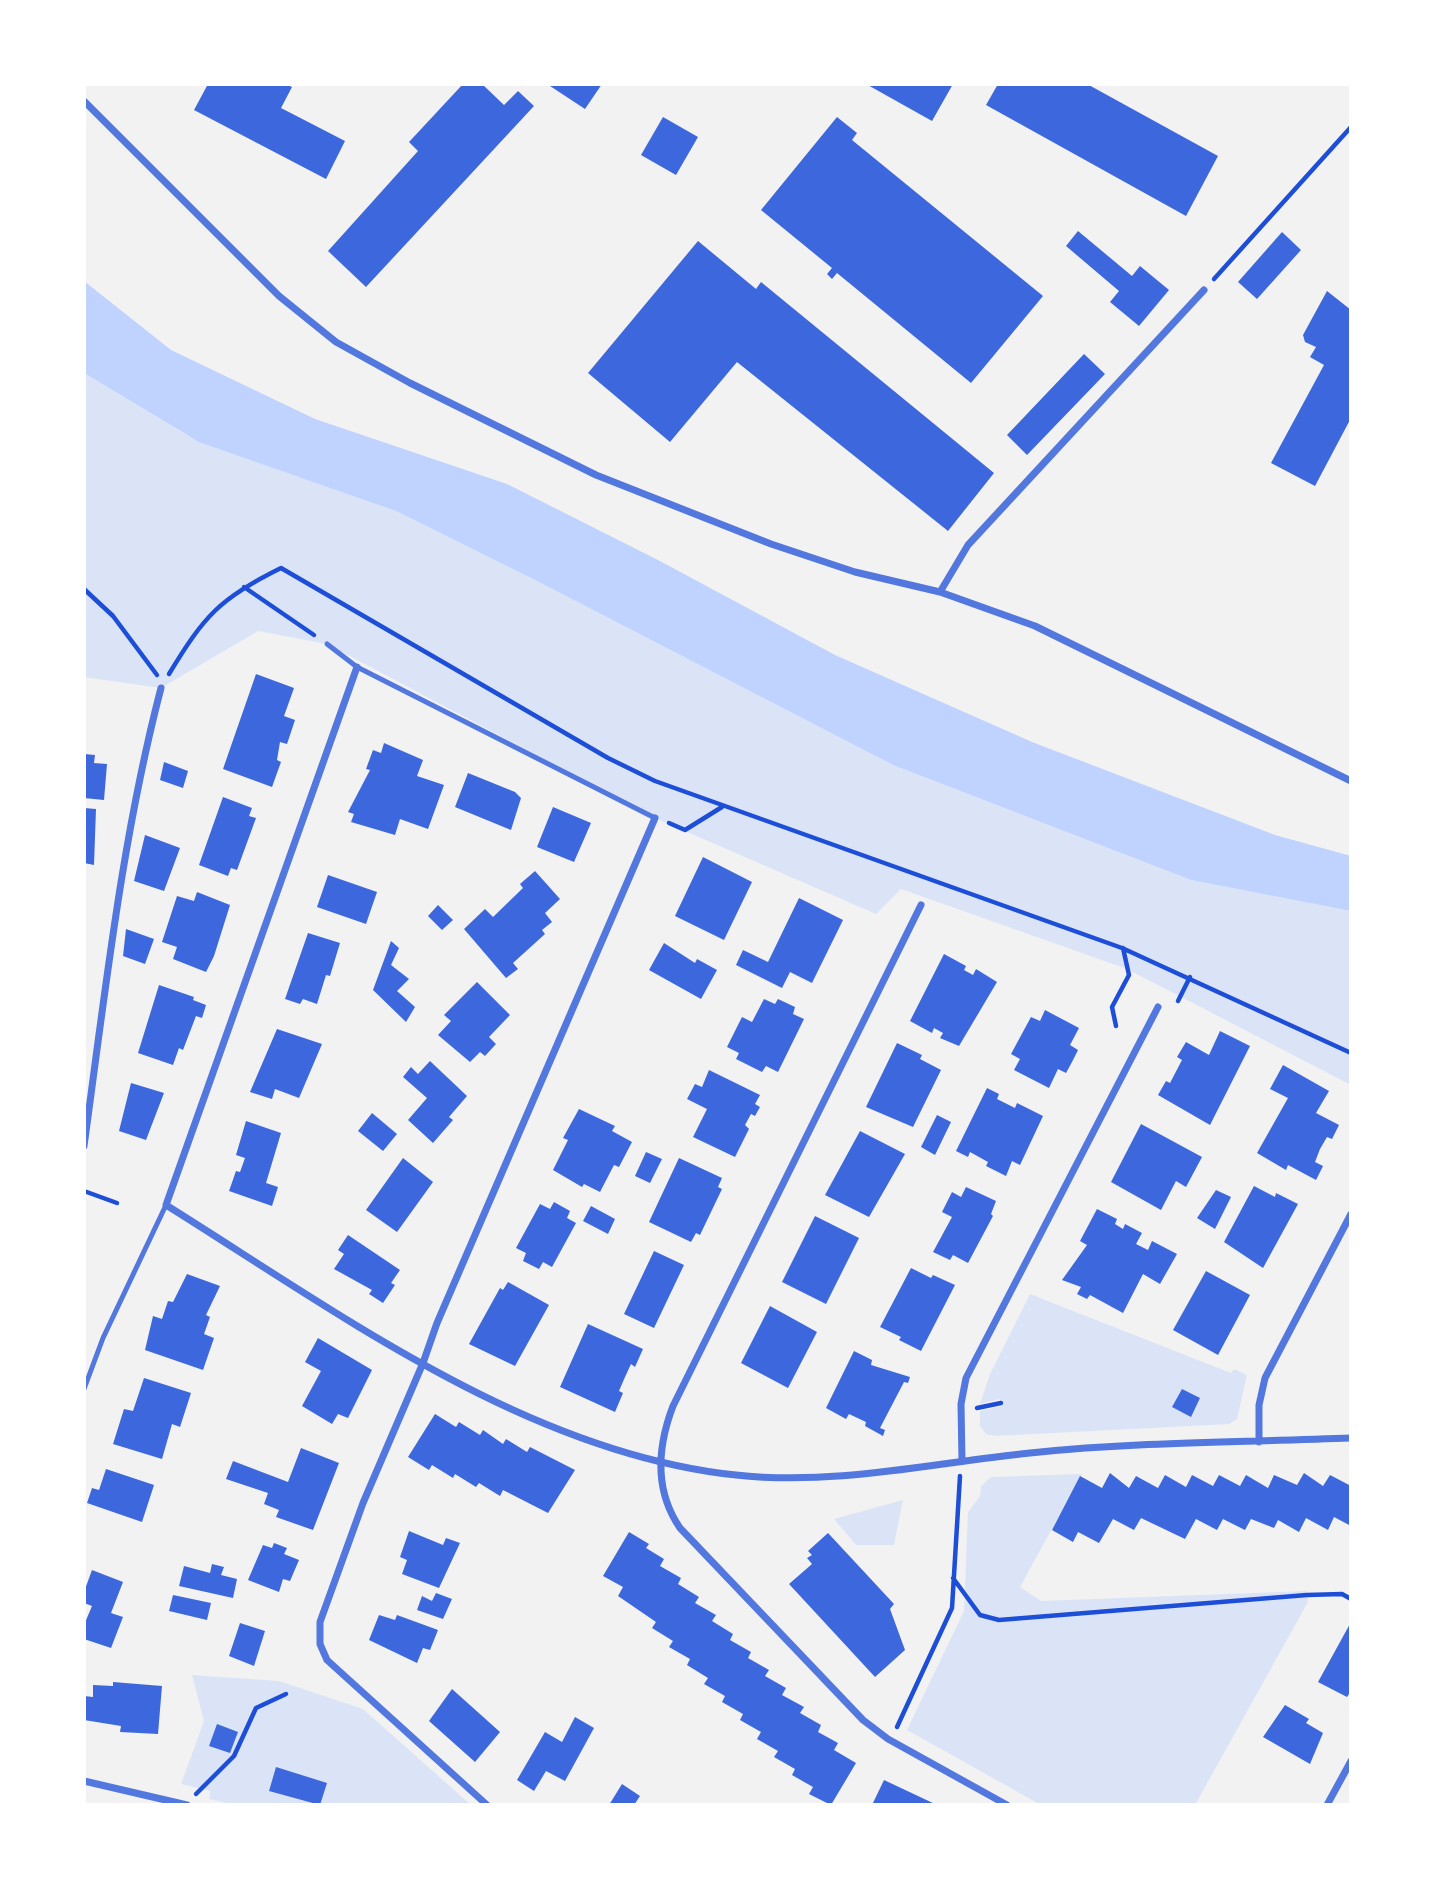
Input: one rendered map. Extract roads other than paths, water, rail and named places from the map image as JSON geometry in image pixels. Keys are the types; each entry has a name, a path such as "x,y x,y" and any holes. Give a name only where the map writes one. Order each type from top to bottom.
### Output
{"street":[{"path":"84,101 279,296 336,342 410,383 596,475 771,544 855,572 940,592 1035,626 1351,781"},
{"path":"940,592 968,545 1203,290"},
{"path":"357,667 166,1205 423,1363 521,1412 591,1439 660,1460 735,1475 773,1478 849,1475 1089,1448 1351,1438"},
{"path":"84,1146 113,939 145,756 160,688"},
{"path":"488,1805 327,1660 320,1644 320,1622 363,1503 423,1363 436,1322 655,818"},
{"path":"921,905 673,1406 660,1460 665,1503 680,1528 852,1710 888,1739 1007,1805"},
{"path":"962,1461 961,1404 966,1377 1158,1007"},
{"path":"1259,1441 1259,1405 1265,1378 1351,1214"},
{"path":"1327,1805 1351,1761"},
{"path":"84,1781 186,1805"}],"lane":[{"path":"327,643 357,667 655,818"},
{"path":"84,1389 103,1338 166,1205"}],"water":[{"path":"84,281 171,350 315,419 507,484 658,560 835,655 1032,742 1275,835 1351,856 1351,911 1191,880 893,765 396,511 199,442 84,373"}]}
